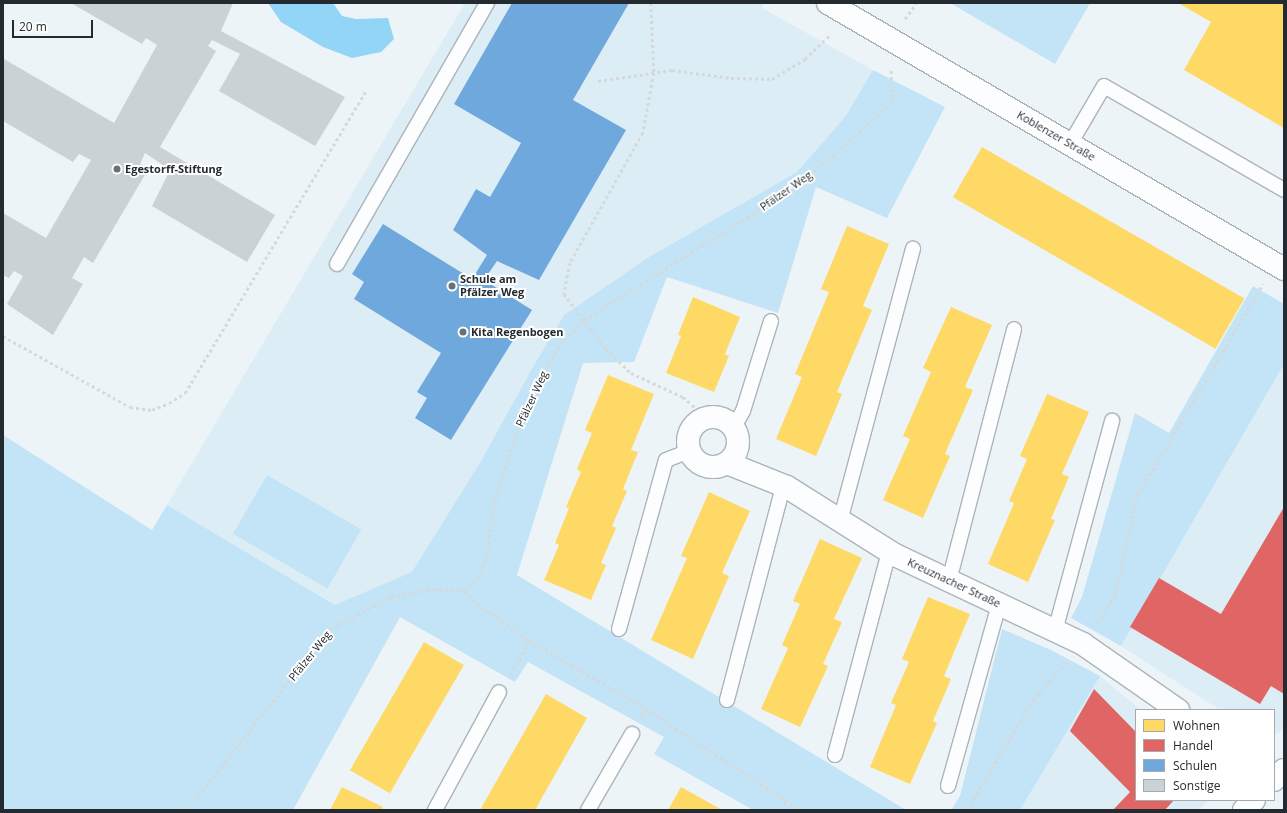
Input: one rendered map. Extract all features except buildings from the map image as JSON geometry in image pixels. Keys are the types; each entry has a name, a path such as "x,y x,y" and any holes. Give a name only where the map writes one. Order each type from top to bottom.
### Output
{"street":[{"name":"Koblenzer Straße","path":"828,3 1279,266"},
{"path":"690,451 688,437 694,425 706,417 722,418 734,427 739,440 736,453 727,463"},
{"name":"Kreuznacher Straße","path":"690,451 699,462 713,467 727,463 783,486 890,552 1083,644 1177,709"},
{"path":"1244,810 1253,801"}],"lane":[{"path":"337,264 487,3"},
{"path":"1070,144 1104,86 1284,190"},
{"path":"840,520 913,249"},
{"path":"734,427 744,411 771,321"},
{"path":"949,581 1014,329"},
{"path":"1055,631 1112,421"},
{"path":"620,629 666,460 690,451"},
{"path":"727,700 783,486"},
{"path":"835,756 890,552"},
{"path":"948,786 999,605"},
{"path":"435,810 499,692"},
{"path":"588,810 632,734"}],"path":[{"path":"651,3 654,73 643,133 570,263 564,294 606,349 631,373 683,397 706,417"},
{"path":"891,41 916,3"},
{"path":"598,81 672,70 731,78 772,79 805,59 850,16"},
{"name":"Pfälzer Weg","path":"187,810 330,630 391,597 433,588 464,591 478,579 488,550 491,514 518,426 542,375 560,344 584,320 800,184 892,104 891,41"},
{"path":"3,336 130,407 152,410 169,403 185,393 365,92"},
{"path":"967,810 1033,700 1083,644 1115,594 1136,496 1279,266"},
{"path":"464,591 482,607 530,641 645,708 800,810"},
{"path":"499,692 530,641"},
{"path":"780,810 786,802"}],"shaded area":[{"name":"Schule am Pfälzer Weg","path":"465,3 765,3 762,8 873,70 845,117 797,172 649,257 564,315 534,365 481,461 412,573 335,605 167,505"},
{"path":"950,3 1090,3 1055,64"},
{"path":"873,70 945,107 887,218 816,187 778,313 667,277 634,362 583,363 517,575 906,810 753,810 654,754 664,737 528,662 515,682 400,617 293,810 3,810 3,435 152,530 167,505 335,605 412,572 481,461 534,365 564,315 649,257 797,172 845,117"},
{"path":"1253,286 1284,304 1284,364 1121,646 1071,618 1082,597 1135,413 1169,433"},
{"path":"1284,364 1284,728 1278,733 1275,733 1275,709 1218,709 1121,646"},
{"path":"267,475 361,530 327,588 233,534"},
{"path":"1002,629 1051,650 1100,676 1020,810 951,810 960,796"},
{"path":"1100,676 1140,709 1135,709 1135,801 1208,801 1198,810 1020,810"}],"water":[{"path":"268,3 333,3 342,16 356,19 388,18 394,39 381,52 352,58 323,47 281,22"}],"place":[{"name":"Egestorff-Stiftung","path":"117,169"},
{"name":"Schule am Pfälzer Weg","path":"452,286"},
{"name":"Kita Regenbogen","path":"463,332"}]}
